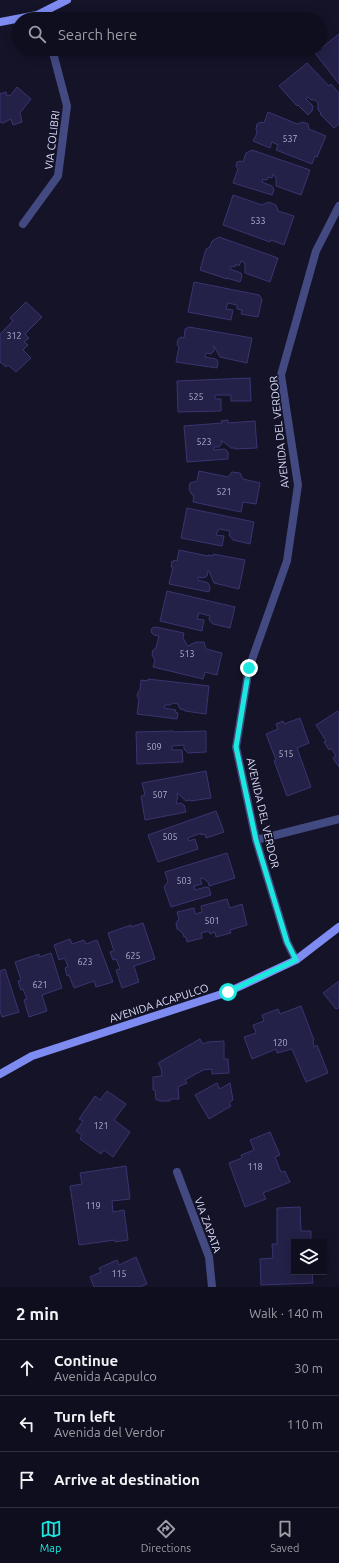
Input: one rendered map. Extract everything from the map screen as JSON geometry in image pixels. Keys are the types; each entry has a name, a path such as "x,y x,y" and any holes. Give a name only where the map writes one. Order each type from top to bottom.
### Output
{"street":[{"path":"47,12 67,0"},
{"path":"0,22 12,20"},
{"name":"VIA COLIBRI","path":"23,224 58,176 67,106 54,56"},
{"name":"AVENIDA DEL VERDOR","path":"296,960 287,942 256,840 236,747 249,668 287,561 298,486 281,374 316,251 339,206"},
{"path":"256,840 339,819"},
{"name":"AVENIDA ACAPULCO","path":"0,1074 32,1056 228,992 296,960 339,927"},
{"name":"VIA ZAPATA","path":"177,1172 209,1257 212,1287"}],"building":[{"path":"339,34 339,84 317,56 327,56 327,44"},
{"path":"307,63 329,86 331,84 339,93 339,124 334,128 320,114 321,113 318,110 318,103 315,100 311,100 308,97 306,99 313,106 312,111 308,115 298,105 297,106 279,86"},
{"path":"17,87 31,99 20,113 22,122 13,125 11,119 3,123 0,122 0,94 6,92 7,96 11,95"},
{"path":"268,112 297,124 303,122 308,124 309,129 326,136 317,157 315,156 312,164 276,150 278,145 272,142 270,148 253,141 257,133 257,124 261,122 264,123"},
{"path":"252,150 310,170 301,195 276,186 276,178 273,174 272,178 268,177 267,180 263,179 262,182 272,186 274,190 272,195 233,183 238,169 236,166 237,162 243,162 246,153"},
{"path":"233,195 262,205 269,202 276,205 278,211 294,216 284,245 271,240 270,242 223,225"},
{"path":"219,237 278,258 270,282 245,273 244,262 241,261 239,266 236,264 235,267 232,266 230,269 241,273 242,276 240,282 200,270 206,249 210,247 212,241"},
{"path":"194,282 259,295 262,299 258,317 241,314 242,310 237,309 237,305 228,303 226,309 233,310 231,320 188,312"},
{"path":"26,302 42,317 25,334 29,338 24,342 28,345 23,350 31,358 16,372 8,365 6,367 0,362 0,334 13,321 10,318"},
{"path":"189,327 252,338 247,363 220,357 214,346 214,351 211,354 206,353 205,357 216,359 218,362 217,368 176,362 179,347 177,345 178,339 181,337 184,338 185,329"},
{"path":"250,378 251,401 231,401 231,395 215,395 215,399 221,399 221,411 178,412 177,381"},
{"path":"228,420 228,423 255,421 257,448 235,449 231,448 221,440 222,443 219,447 214,447 214,450 225,449 228,452 228,459 187,462 184,426 222,423 221,421"},
{"path":"199,471 228,477 232,472 240,473 243,479 260,483 256,504 243,502 241,512 193,502 194,495 192,495 189,489 190,483 197,481"},
{"path":"187,508 254,522 250,544 233,540 229,535 230,531 220,529 216,535 224,536 222,546 181,538"},
{"path":"179,550 208,556 213,556 213,554 245,560 239,589 214,583 209,571 207,576 203,578 198,577 198,580 208,583 210,587 209,592 169,584 173,567 171,567 172,561 177,561"},
{"path":"167,591 235,607 230,628 213,624 209,620 210,616 199,613 197,619 204,620 202,631 160,621"},
{"path":"156,627 184,633 183,638 187,645 190,646 191,644 197,642 204,642 206,649 222,653 217,675 205,672 203,679 153,667 155,660 152,655 153,650 156,648 159,636 154,635 151,632 152,628"},
{"path":"148,679 209,686 206,714 185,711 180,709 178,704 173,703 170,705 165,705 164,708 176,710 175,712 178,713 177,719 137,714 139,699 137,696 140,690 141,680 148,681"},
{"path":"338,711 339,767 333,758 336,756 331,748 329,750 324,742 326,741 316,725"},
{"path":"300,718 309,743 297,748 311,787 287,796 266,734 278,729 276,724 283,721 284,724"},
{"path":"206,731 206,752 188,753 184,749 184,745 172,746 172,750 182,750 183,762 137,764 136,732"},
{"path":"206,771 211,798 186,801 177,793 177,804 181,803 184,805 186,812 145,820 141,796 145,795 142,783"},
{"path":"216,811 224,832 206,838 205,834 201,835 201,833 188,838 189,841 195,839 198,849 158,862 148,835"},
{"path":"227,853 235,878 209,886 208,882 203,878 200,879 202,884 194,886 195,890 206,887 209,888 211,895 171,907 164,887 168,882 165,872"},
{"path":"227,899 230,908 242,904 247,925 230,930 231,933 216,937 215,932 210,934 209,931 201,933 202,938 187,942 186,937 184,937 182,932 177,929 176,923 179,919 177,912 194,908 195,914 202,912 201,906"},
{"path":"143,923 155,959 134,966 139,982 122,988 116,970 120,969 116,959 113,960 110,952 114,951 108,933 131,925 131,927"},
{"path":"70,939 72,944 84,940 86,944 97,940 113,982 96,987 94,981 74,988 69,975 67,976 65,968 68,967 65,958 59,960 54,945"},
{"path":"51,953 62,988 42,995 47,1011 29,1017 24,1000 27,999 23,989 21,990 18,981 21,980 15,962 39,954 39,957"},
{"path":"5,969 19,1012 2,1017 0,1011 0,971"},
{"path":"339,981 339,1009 336,1009 323,993"},
{"path":"301,1006 314,1040 314,1047 317,1045 328,1073 306,1082 292,1049 277,1053 276,1049 252,1059 244,1037 256,1033 253,1025 264,1021 262,1015 278,1009 280,1014"},
{"path":"200,1039 203,1044 208,1042 224,1041 224,1059 228,1059 229,1073 212,1074 212,1069 203,1070 185,1080 187,1083 178,1087 179,1099 170,1099 170,1101 156,1100 155,1090 153,1090 153,1077 162,1076 161,1068 158,1063"},
{"path":"217,1083 220,1089 230,1083 233,1100 229,1103 231,1106 209,1119 195,1095"},
{"path":"107,1091 126,1104 114,1120 130,1132 113,1157 104,1150 101,1154 80,1139 82,1135 76,1131 83,1121 79,1119 95,1096 100,1100"},
{"path":"270,1132 280,1155 275,1157 281,1172 285,1171 290,1182 263,1193 266,1199 245,1207 229,1163 242,1158 241,1155 254,1150 250,1140"},
{"path":"126,1166 130,1199 112,1201 113,1212 124,1210 128,1240 115,1242 115,1240 79,1245 70,1186 82,1184 80,1173"},
{"path":"300,1207 301,1231 311,1231 311,1239 291,1239 291,1275 312,1275 313,1283 261,1285 260,1259 273,1258 272,1244 277,1244 277,1208"},
{"path":"136,1257 147,1284 140,1287 94,1287 90,1277 101,1272 99,1268 117,1260 119,1265"}],"route":[{"path":"228,992 296,960 287,942 256,840 236,747 249,668"}]}
